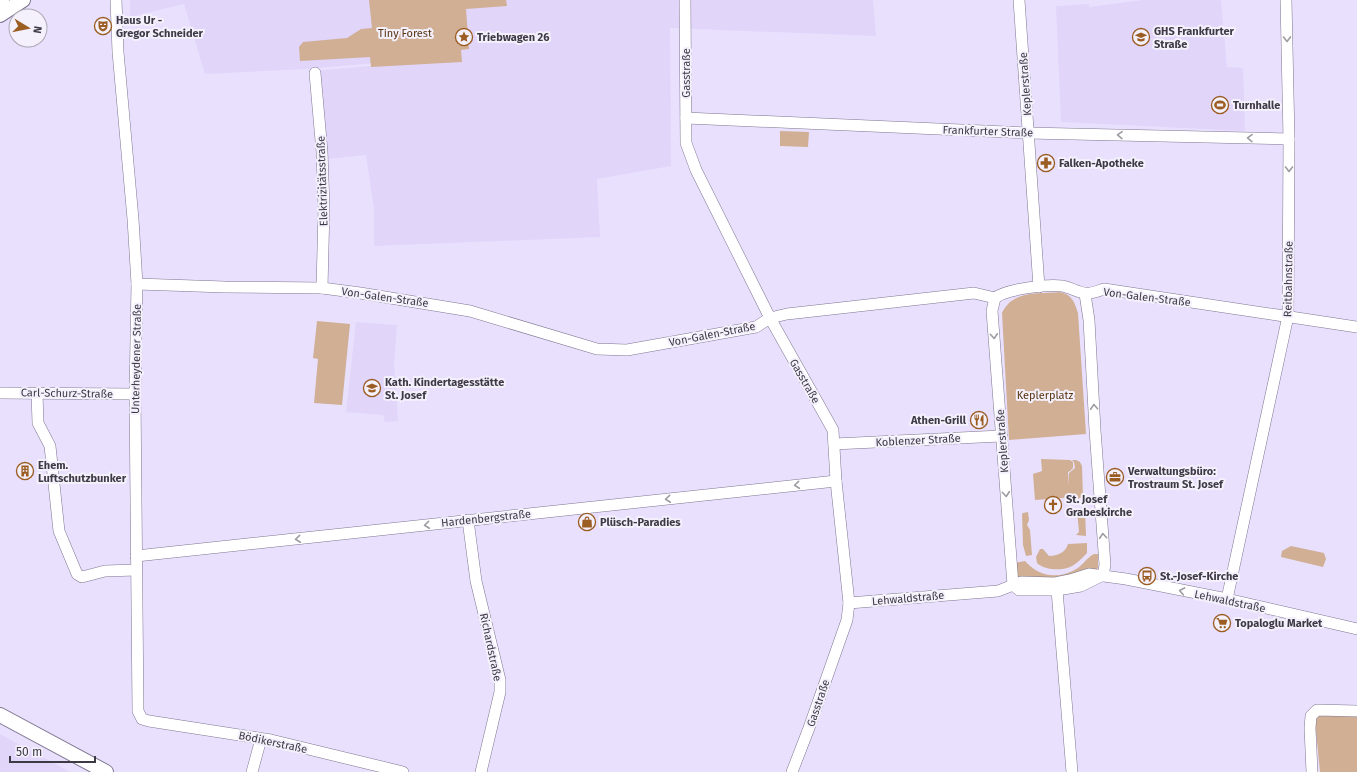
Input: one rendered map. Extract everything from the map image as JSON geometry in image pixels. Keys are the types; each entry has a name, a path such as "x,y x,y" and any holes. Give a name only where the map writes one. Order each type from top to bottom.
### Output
{"main road":[{"path":"0,15 23,0"},
{"path":"0,715 106,772"}],"street":[{"name":"Unterheydener Straße","path":"116,0 118,52 133,219 137,284 134,394 136,570 138,711 142,719"},
{"name":"Gasstraße","path":"685,0 686,143 696,170 770,318 834,430 836,481 849,603 847,620 792,772"},
{"name":"Keplerstraße","path":"1020,0 1039,287"},
{"name":"Reitbahnstraße","path":"1227,600 1288,316 1289,139 1286,0"},
{"name":"Elektrizitätsstraße","path":"315,73 322,152 324,208 322,288"},
{"name":"Frankfurter Straße","path":"686,118 1028,133 1289,139"},
{"name":"Von-Galen-Straße","path":"137,284 322,288 375,295 470,311 597,349 627,350 749,329 756,327 770,318 787,314 974,293 995,298"},
{"path":"995,298 1013,291 1039,287 1063,286 1085,294 1089,320 1105,565 1103,575"},
{"name":"Von-Galen-Straße","path":"1085,294 1104,289 1357,326"},
{"name":"Keplerstraße","path":"995,298 992,311 1013,585"},
{"name":"Carl-Schurz-Straße","path":"0,393 134,394"},
{"path":"37,393 38,423 50,446 59,531 77,574 82,576 105,571 136,570"},
{"name":"Koblenzer Straße","path":"834,444 1002,436"},
{"name":"Hardenbergstraße","path":"136,556 836,481"},
{"name":"Richardstraße","path":"468,520 476,580 500,680 500,692 481,772"},
{"name":"Lehwaldstraße","path":"849,603 998,590 1013,585 1019,590 1056,586 1089,574 1103,575 1227,600 1357,629"},
{"path":"1056,586 1072,772"},
{"path":"1312,772 1310,728 1311,716 1317,710 1357,711"},
{"name":"Bödikerstraße","path":"142,719 271,740 403,772"},
{"path":"252,772 261,739"}],"shaded area":[{"path":"130,0 455,0 459,56 305,69 205,74 184,4 130,17"},
{"path":"458,0 873,0 876,36 670,28 671,166 597,179 600,237 374,246 374,209 366,155 319,160 313,71 461,58"},
{"name":"GHS Frankfurter Straße","path":"1143,0 1221,0 1227,67 1243,68 1245,131 1061,122 1056,6 1089,4 1089,7"},
{"name":"Kath. Kindertagesstätte St. Josef","path":"356,322 397,325 394,365 398,421 385,422 383,415 346,412"},
{"path":"0,734 70,772 0,772"}],"green space":[{"name":"Tiny Forest","path":"369,0 506,0 507,6 466,9 469,49 461,50 462,62 371,67 370,57 300,61 299,47 303,42 347,38 361,29 372,28"},
{"path":"780,131 809,132 808,147 780,146"},
{"name":"Keplerplatz","path":"1060,292 1072,299 1078,313 1086,434 1009,440 1002,313 1013,300 1019,297 1035,293"},
{"path":"317,321 350,324 342,405 314,403 318,359 313,358"},
{"path":"1041,459 1070,460 1073,462 1073,468 1068,472 1069,485 1069,473 1075,468 1074,462 1072,460 1080,462 1082,466 1083,497 1077,499 1076,497 1035,500 1033,474 1042,471"},
{"path":"1084,508 1085,510 1086,536 1076,535 1079,532 1077,510"},
{"path":"1028,512 1029,520 1027,525 1030,530 1032,555 1026,556 1023,545 1022,514"},
{"path":"1087,543 1087,553 1077,563 1070,567 1053,569 1044,567 1037,563 1036,557 1040,549 1043,549 1049,556 1052,556 1063,551 1068,544"},
{"path":"1291,546 1324,553 1326,559 1323,567 1281,557 1282,551"},
{"path":"1094,554 1098,554 1097,570 1067,579 1019,579 1015,572 1014,563 1025,561 1037,571 1043,573 1050,575 1064,574 1078,568"},
{"path":"1320,713 1357,714 1357,772 1320,772 1315,721"}],"place":[{"name":"Haus Ur - Gregor Schneider","path":"103,26"},
{"name":"Triebwagen 26","path":"464,37"},
{"name":"GHS Frankfurter Straße","path":"1141,37"},
{"name":"Turnhalle","path":"1220,105"},
{"name":"Falken-Apotheke","path":"1046,163"},
{"name":"Kath. Kindertagesstätte St. Josef","path":"372,388"},
{"name":"Athen-Grill","path":"979,420"},
{"name":"Ehem. Luftschutzbunker","path":"25,471"},
{"name":"Verwaltungsbüro: Trostraum St. Josef","path":"1115,477"},
{"name":"St. Josef Grabeskirche","path":"1053,505"},
{"name":"Plüsch-Paradies","path":"587,522"},
{"name":"St.-Josef-Kirche","path":"1147,576"},
{"name":"Topaloglu Market","path":"1222,623"}]}
